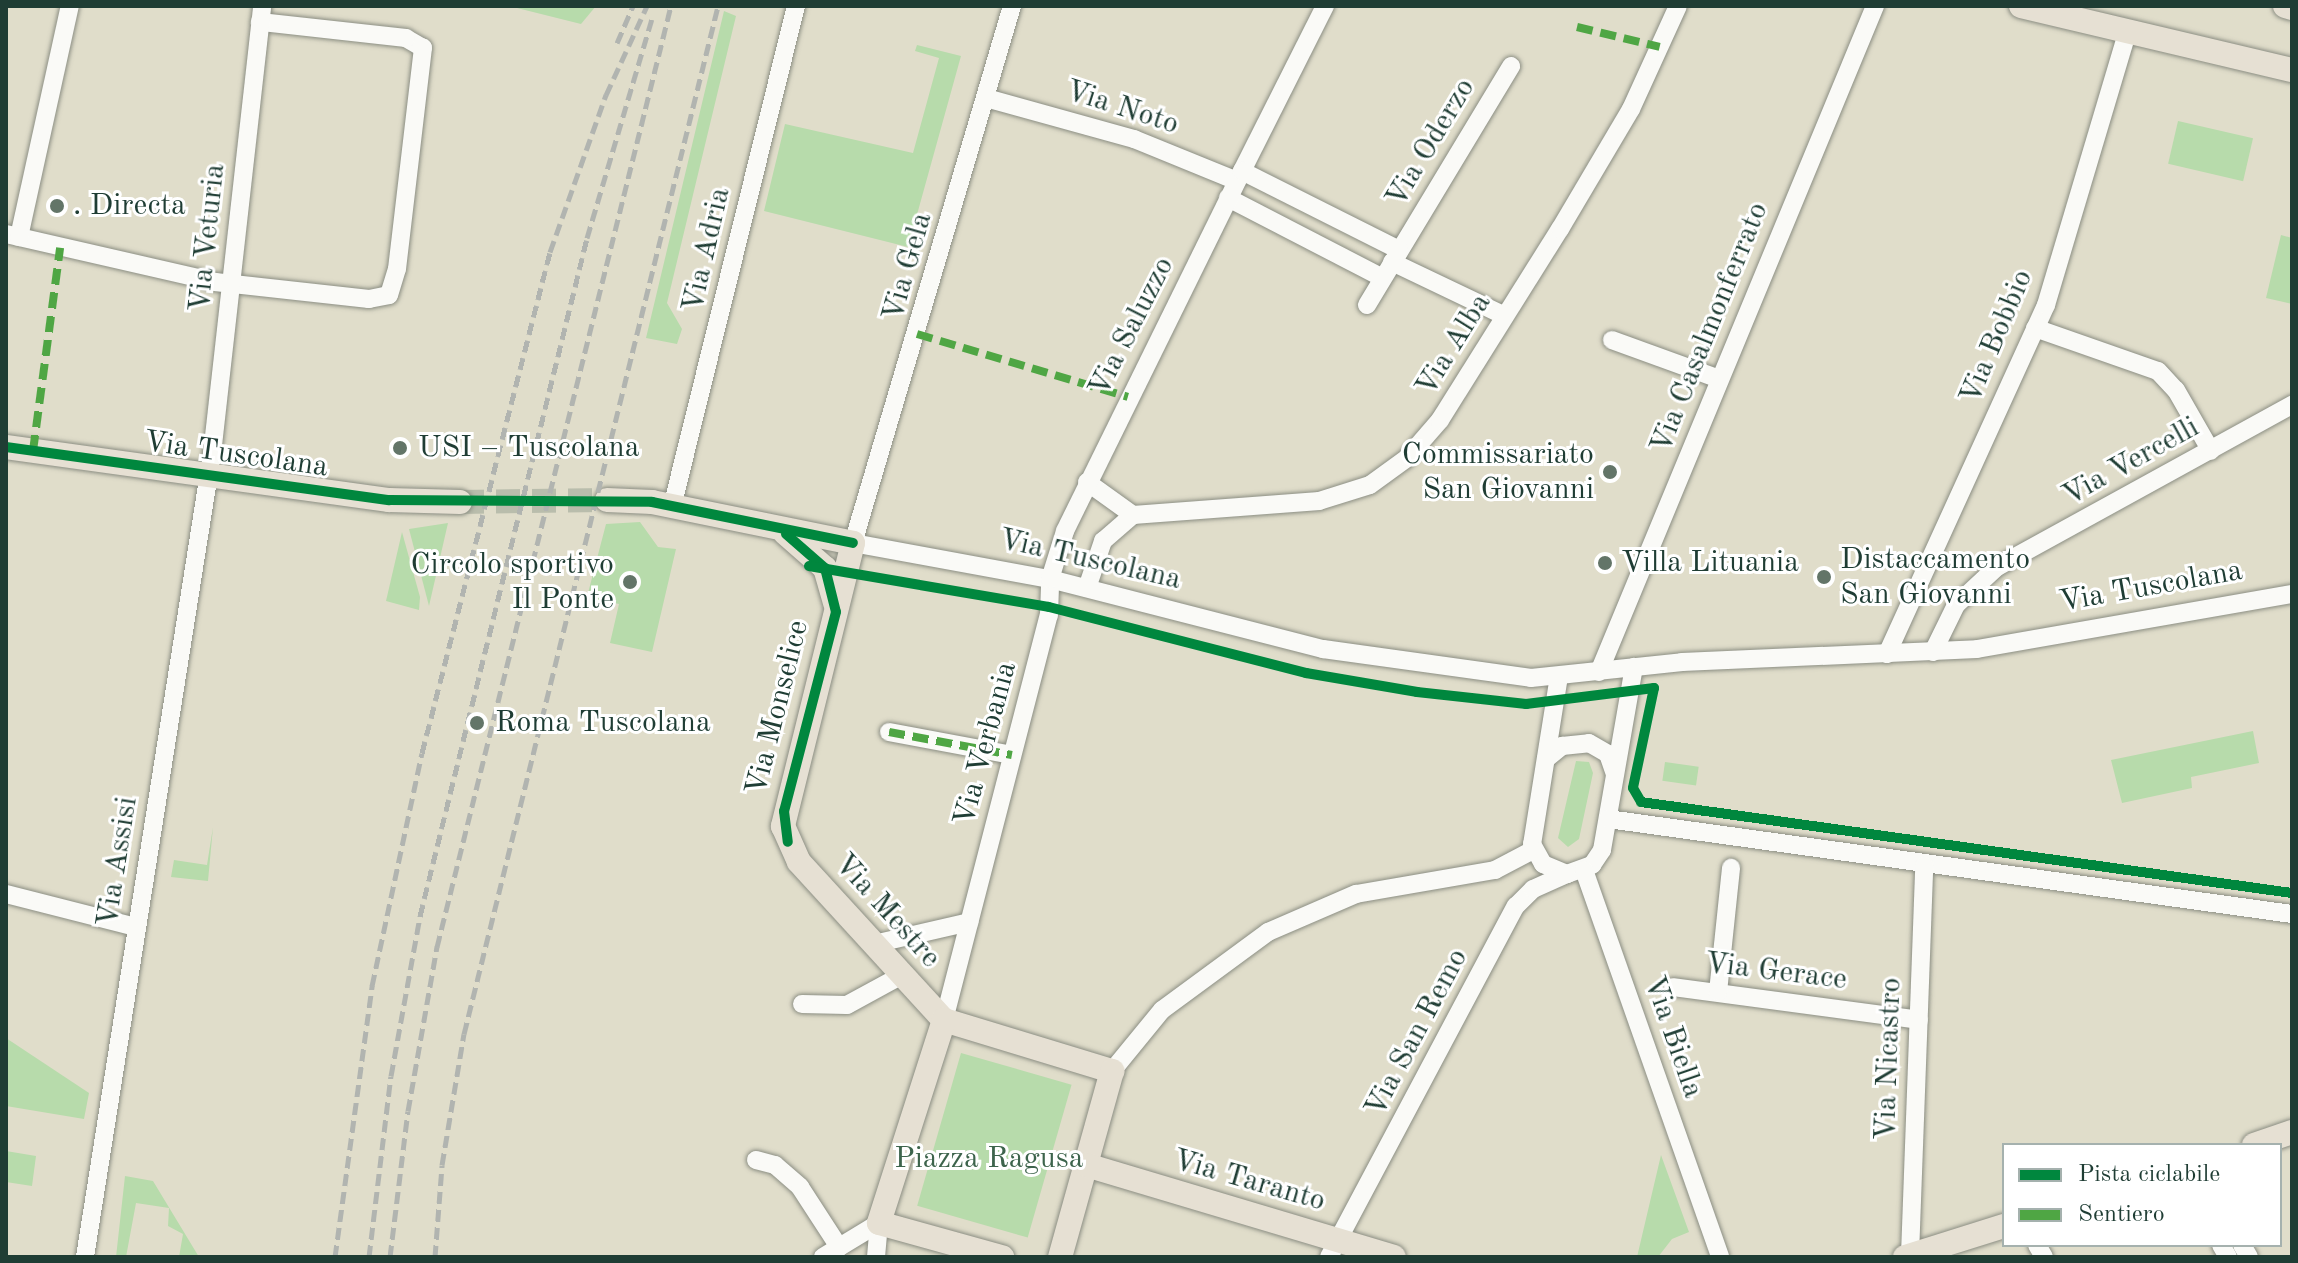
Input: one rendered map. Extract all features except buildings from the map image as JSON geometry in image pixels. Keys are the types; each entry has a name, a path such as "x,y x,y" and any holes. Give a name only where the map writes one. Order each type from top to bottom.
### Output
{"main road":[{"path":"2021,6 2070,11 2128,30 2292,70"},
{"path":"2285,6 2292,8"},
{"name":"Via Tuscolana","path":"6,447 389,500 460,502"},
{"name":"Via Tuscolana","path":"607,500 672,507 853,543"},
{"path":"783,531 825,568 836,612"},
{"name":"Via Monselice","path":"788,842 784,811 853,543"},
{"name":"Via Mestre","path":"788,842 874,944 944,1020"},
{"path":"1002,1257 879,1223 944,1020 1112,1071 1060,1257"},
{"path":"2260,1143 2292,1132"},
{"name":"Via Taranto","path":"1086,1165 1334,1249 1394,1257"},
{"path":"1908,1256 2002,1227"}],"street":[{"path":"70,6 12,236 231,283 380,300 393,289 424,53 418,42 406,38 261,14"},
{"name":"Via Adria","path":"672,507 796,6"},
{"name":"Via Gela","path":"853,543 1012,6"},
{"name":"Via Saluzzo","path":"1050,579 1087,482 1325,6"},
{"name":"Via Alba","path":"1133,515 1311,502 1370,485 1407,458 1434,428 1631,109 1678,6"},
{"name":"Via Casalmonferrato","path":"1599,672 1875,6"},
{"name":"Via Veturia","path":"209,476 261,14"},
{"name":"Via Bobbio","path":"1887,654 2035,328 2128,30"},
{"name":"Via Oderzo","path":"1367,305 1511,66"},
{"name":"Via Noto","path":"986,98 1122,135 1236,183"},
{"path":"1236,183 1391,263"},
{"path":"1236,183 1391,263 1505,316"},
{"path":"2035,328 2158,371 2176,390 2211,451"},
{"path":"1612,340 1719,379"},
{"name":"Via Vercelli","path":"1933,652 1956,605 1997,567 2292,405"},
{"name":"Via Assisi","path":"85,1257 209,476"},
{"path":"1087,482 1133,515 1103,541 1087,588"},
{"name":"Via Tuscolana","path":"853,543 1050,579 1323,649 1505,675 1559,676 1634,667"},
{"name":"Via Verbania","path":"944,1020 1049,615 1050,579"},
{"name":"Via Tuscolana","path":"1887,654 2021,643 2292,594"},
{"path":"1559,676 1533,850 1549,868 1575,872 1600,855 1616,781 1634,667 1887,654"},
{"path":"889,732 1012,755"},
{"path":"1546,759 1572,743 1598,745 1613,762 1616,781"},
{"path":"1608,819 2292,914"},
{"path":"1112,1071 1162,1010 1268,932 1356,894 1489,871 1533,850"},
{"name":"Via Nicastro","path":"1908,1256 1924,865"},
{"path":"1718,992 1731,868"},
{"name":"Via Biella","path":"1575,872 1720,1257"},
{"name":"Via San Remo","path":"1334,1249 1516,906 1533,889 1575,872"},
{"path":"6,894 135,927"},
{"path":"874,944 969,922"},
{"path":"802,1004 847,1005 902,975"},
{"name":"Via Gerace","path":"1673,987 1919,1020"},
{"path":"756,1160 775,1165 800,1187 831,1252 879,1223"},
{"path":"876,1257 879,1223"}],"green space":[{"path":"509,6 596,6 581,24"},
{"path":"724,11 736,16 667,303 682,329 677,344 646,338"},
{"path":"917,45 961,56 908,247 764,211 785,124 913,153 939,58 915,51"},
{"path":"2178,121 2253,138 2243,181 2168,164"},
{"path":"2281,235 2292,238 2292,304 2266,298"},
{"name":"Circolo sportivo Il Ponte","path":"640,522 658,547 676,549 652,652 610,643 619,604 587,597 606,524"},
{"path":"448,523 429,606 409,529"},
{"path":"402,532 420,597 419,610 386,601"},
{"path":"2253,731 2259,763 2191,777 2192,788 2122,803 2111,760"},
{"path":"1576,761 1589,762 1593,773 1579,839 1568,847 1558,838"},
{"path":"1665,762 1699,767 1696,786 1662,781"},
{"path":"213,827 208,881 171,877 174,860 207,865"},
{"path":"6,1038 89,1093 84,1119 6,1106"},
{"name":"Piazza Ragusa","path":"961,1053 1072,1085 1028,1238 917,1206"},
{"path":"6,1151 36,1156 32,1186 6,1182"},
{"path":"1661,1155 1689,1232 1672,1239 1658,1257 1637,1257"},
{"path":"125,1176 153,1181 199,1257 179,1257 183,1234 168,1226 169,1208 136,1203 126,1257 116,1257"}],"tunnel":[{"path":"460,502 607,500"}],"railway":[{"path":"617,43 633,6"},
{"path":"335,1257 372,986 422,753 550,252 606,95 647,6"},
{"path":"390,1257 408,1111 437,947 671,6"},
{"path":"435,1257 442,1165 464,1034 718,6"},
{"path":"369,1257 391,1076 420,916 587,238 652,19"}],"marked path":[{"path":"1577,27 1660,47"},
{"path":"33,451 60,248"},
{"path":"917,334 1128,397"},
{"path":"889,732 1012,755"}],"cycle path":[{"path":"6,447 389,500 652,502 853,543"},
{"path":"786,534 825,568 836,612 784,811 788,842"},
{"path":"809,566 1049,607 1306,673 1417,692 1526,704 1654,688 1633,788 1641,802 2292,893"}],"place":[{"name":". Directa","path":"57,206"},
{"name":"USI – Tuscolana","path":"400,448"},
{"name":"Commissariato San Giovanni","path":"1610,472"},
{"name":"Villa Lituania","path":"1605,563"},
{"name":"Distaccamento San Giovanni","path":"1824,577"},
{"name":"Circolo sportivo Il Ponte","path":"630,582"},
{"name":"Roma Tuscolana","path":"477,723"}]}
